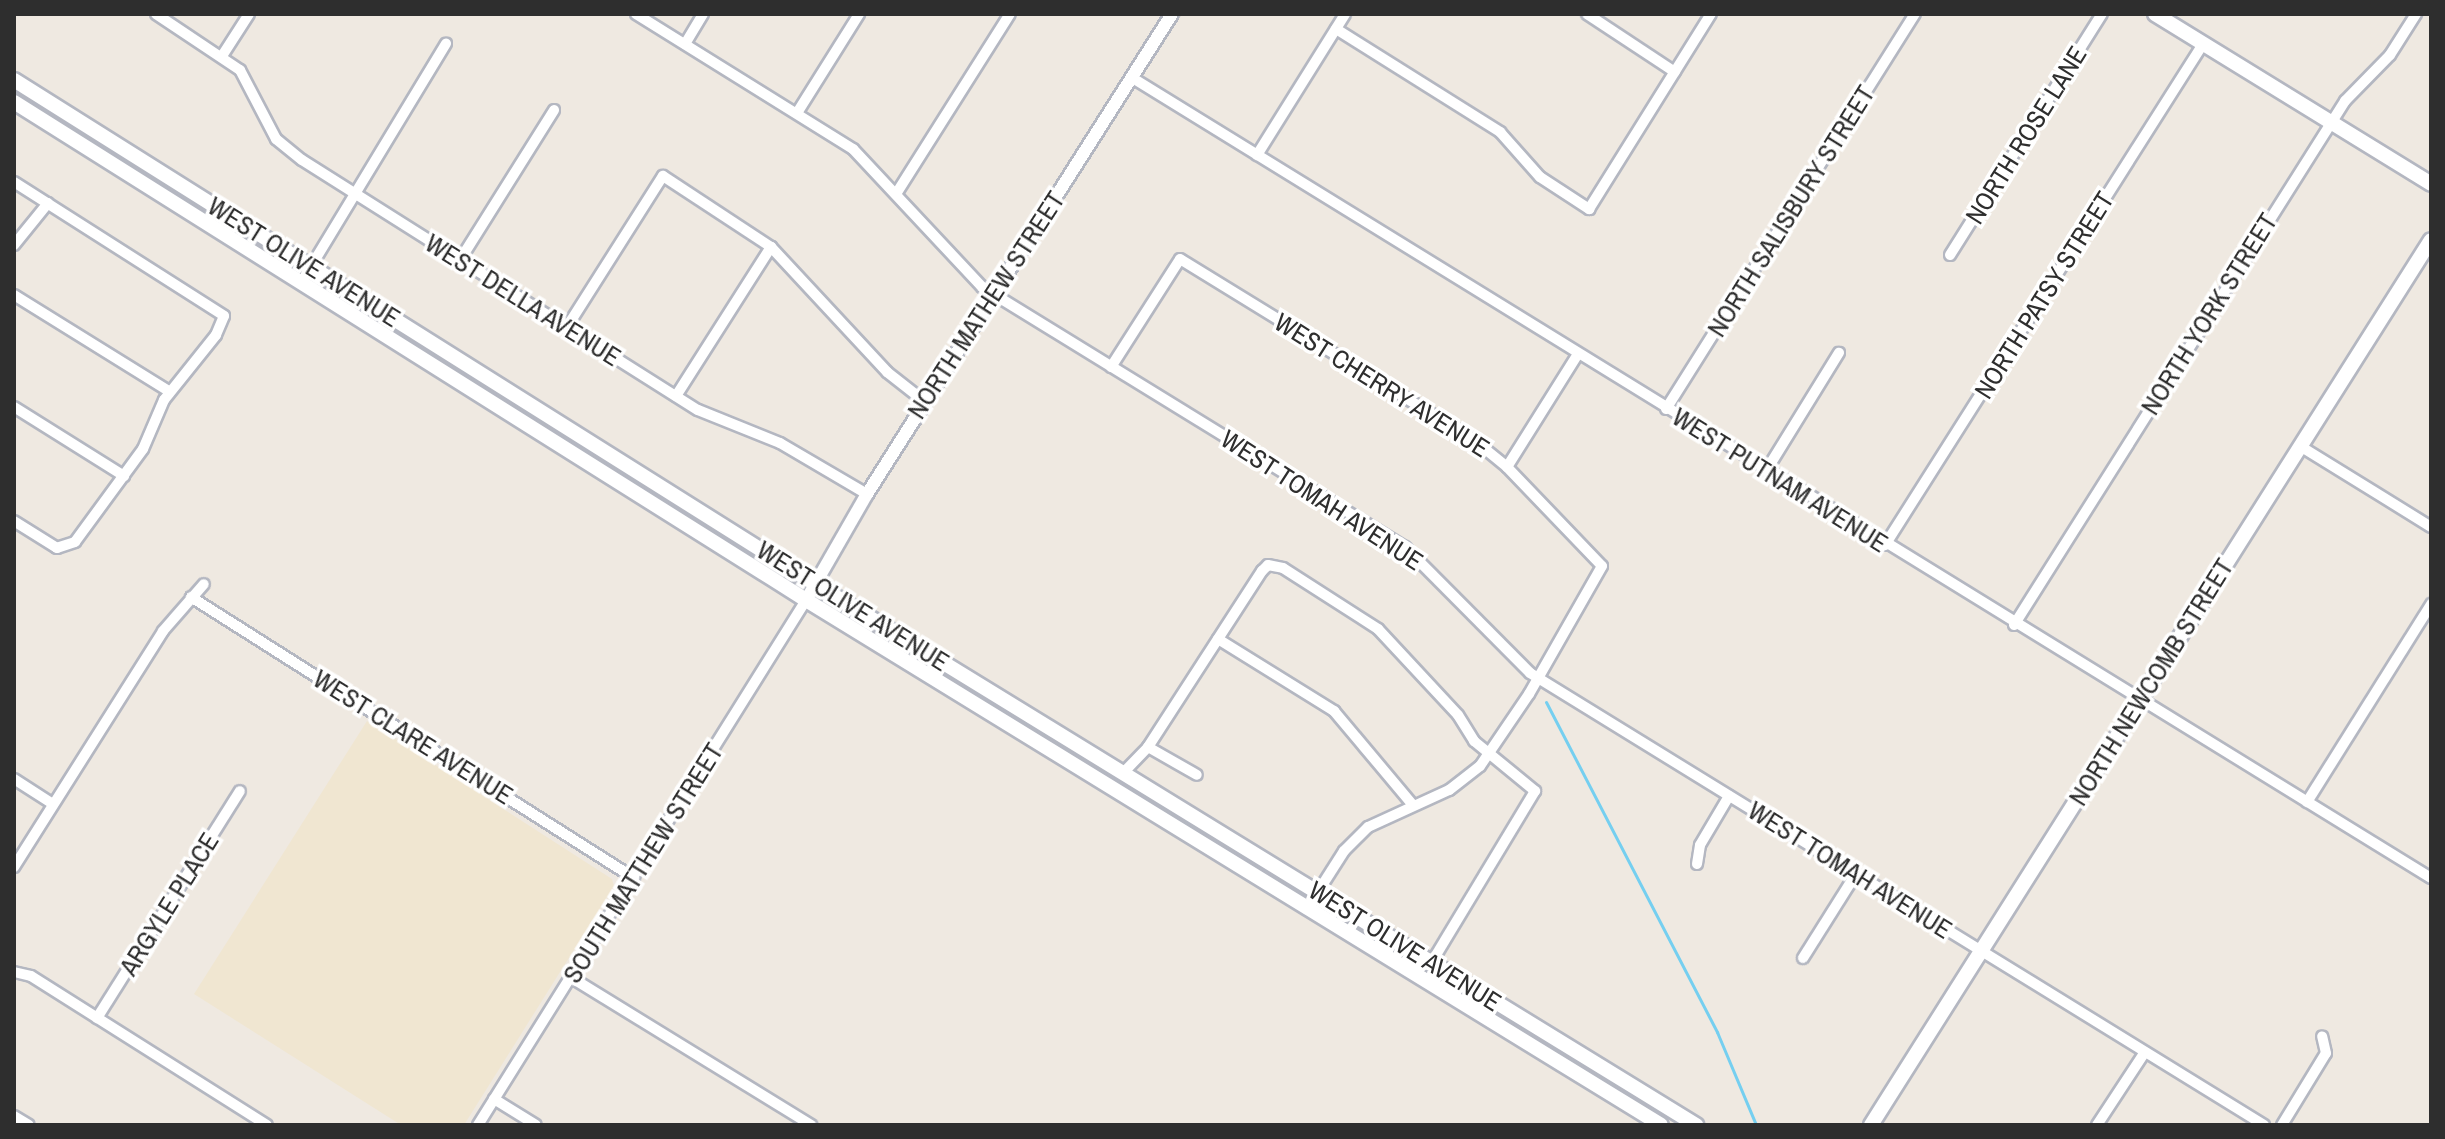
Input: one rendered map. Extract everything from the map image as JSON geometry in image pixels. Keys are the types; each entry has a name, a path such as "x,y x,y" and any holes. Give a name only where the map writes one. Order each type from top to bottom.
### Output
{"main road":[{"path":"2155,14 2431,184"},
{"name":"WEST OLIVE AVENUE","path":"14,80 816,584 1696,1125"},
{"name":"WEST OLIVE AVENUE","path":"14,102 806,600 1661,1125"},
{"name":"NORTH NEWCOMB STREET","path":"1871,1125 2431,240"}],"street":[{"name":"WEST DELLA AVENUE","path":"156,14 222,56 248,79 282,146 676,396 728,425 780,443 867,494"},
{"path":"222,56 249,14"},
{"name":"WEST TOMAH AVENUE","path":"636,14 853,149 963,269 994,295 1405,547 1537,677 2264,1125"},
{"path":"685,44 703,14"},
{"path":"797,113 859,14"},
{"path":"896,194 1010,14"},
{"name":"NORTH MATHEW STREET","path":"806,600 924,401 1172,14"},
{"path":"1257,155 1345,14"},
{"path":"1587,14 1675,72"},
{"path":"1336,29 1500,132 1540,177 1589,209 1711,14"},
{"name":"NORTH SALISBURY STREET","path":"1666,409 1915,14"},
{"name":"NORTH ROSE LANE","path":"1950,255 2102,14"},
{"name":"NORTH YORK STREET","path":"2014,625 2330,124 2356,85 2390,55 2416,14"},
{"path":"301,283 352,192 446,44"},
{"name":"NORTH PATSY STREET","path":"1885,545 2203,44"},
{"name":"WEST PUTNAM AVENUE","path":"1131,77 2014,625 2431,878"},
{"path":"460,260 554,110"},
{"path":"567,327 663,176 771,247 887,372 924,401"},
{"path":"14,182 224,316 216,335 169,391 143,449 67,547 57,548 14,521"},
{"path":"14,245 48,203"},
{"path":"676,396 771,247"},
{"name":"WEST CHERRY AVENUE","path":"1111,367 1180,259 1464,432 1507,467 1602,566 1537,677"},
{"path":"14,295 169,391"},
{"path":"1766,471 1839,353"},
{"path":"1507,467 1578,354"},
{"path":"14,407 124,476"},
{"path":"2300,446 2431,527"},
{"path":"1123,773 1148,747 1262,571 1268,565 1283,568 1378,629 1488,754 1535,791 1432,962"},
{"path":"14,867 163,631 204,584"},
{"name":"WEST CLARE AVENUE","path":"191,597 634,878"},
{"name":"SOUTH MATTHEW STREET","path":"478,1125 806,600"},
{"path":"2307,802 2431,604"},
{"path":"1218,639 1334,711 1412,804"},
{"path":"1307,909 1358,835 1412,804 1457,784 1488,754 1537,677"},
{"path":"1148,747 1197,775"},
{"path":"14,779 53,804"},
{"name":"ARGYLE PLACE","path":"97,1018 240,791"},
{"path":"1697,864 1700,845 1729,796"},
{"path":"1803,958 1856,874"},
{"path":"14,972 31,976 267,1125"},
{"path":"572,978 811,1125"},
{"path":"2282,1125 2326,1053 2322,1036"},
{"path":"2097,1125 2145,1052"},
{"path":"494,1099 536,1125"},
{"path":"14,1116 29,1125"}],"shaded area":[{"path":"367,721 612,879 614,886 464,1125 401,1125 194,994"}],"waterway":[{"path":"1546,702 1717,1032 1756,1125"}]}
